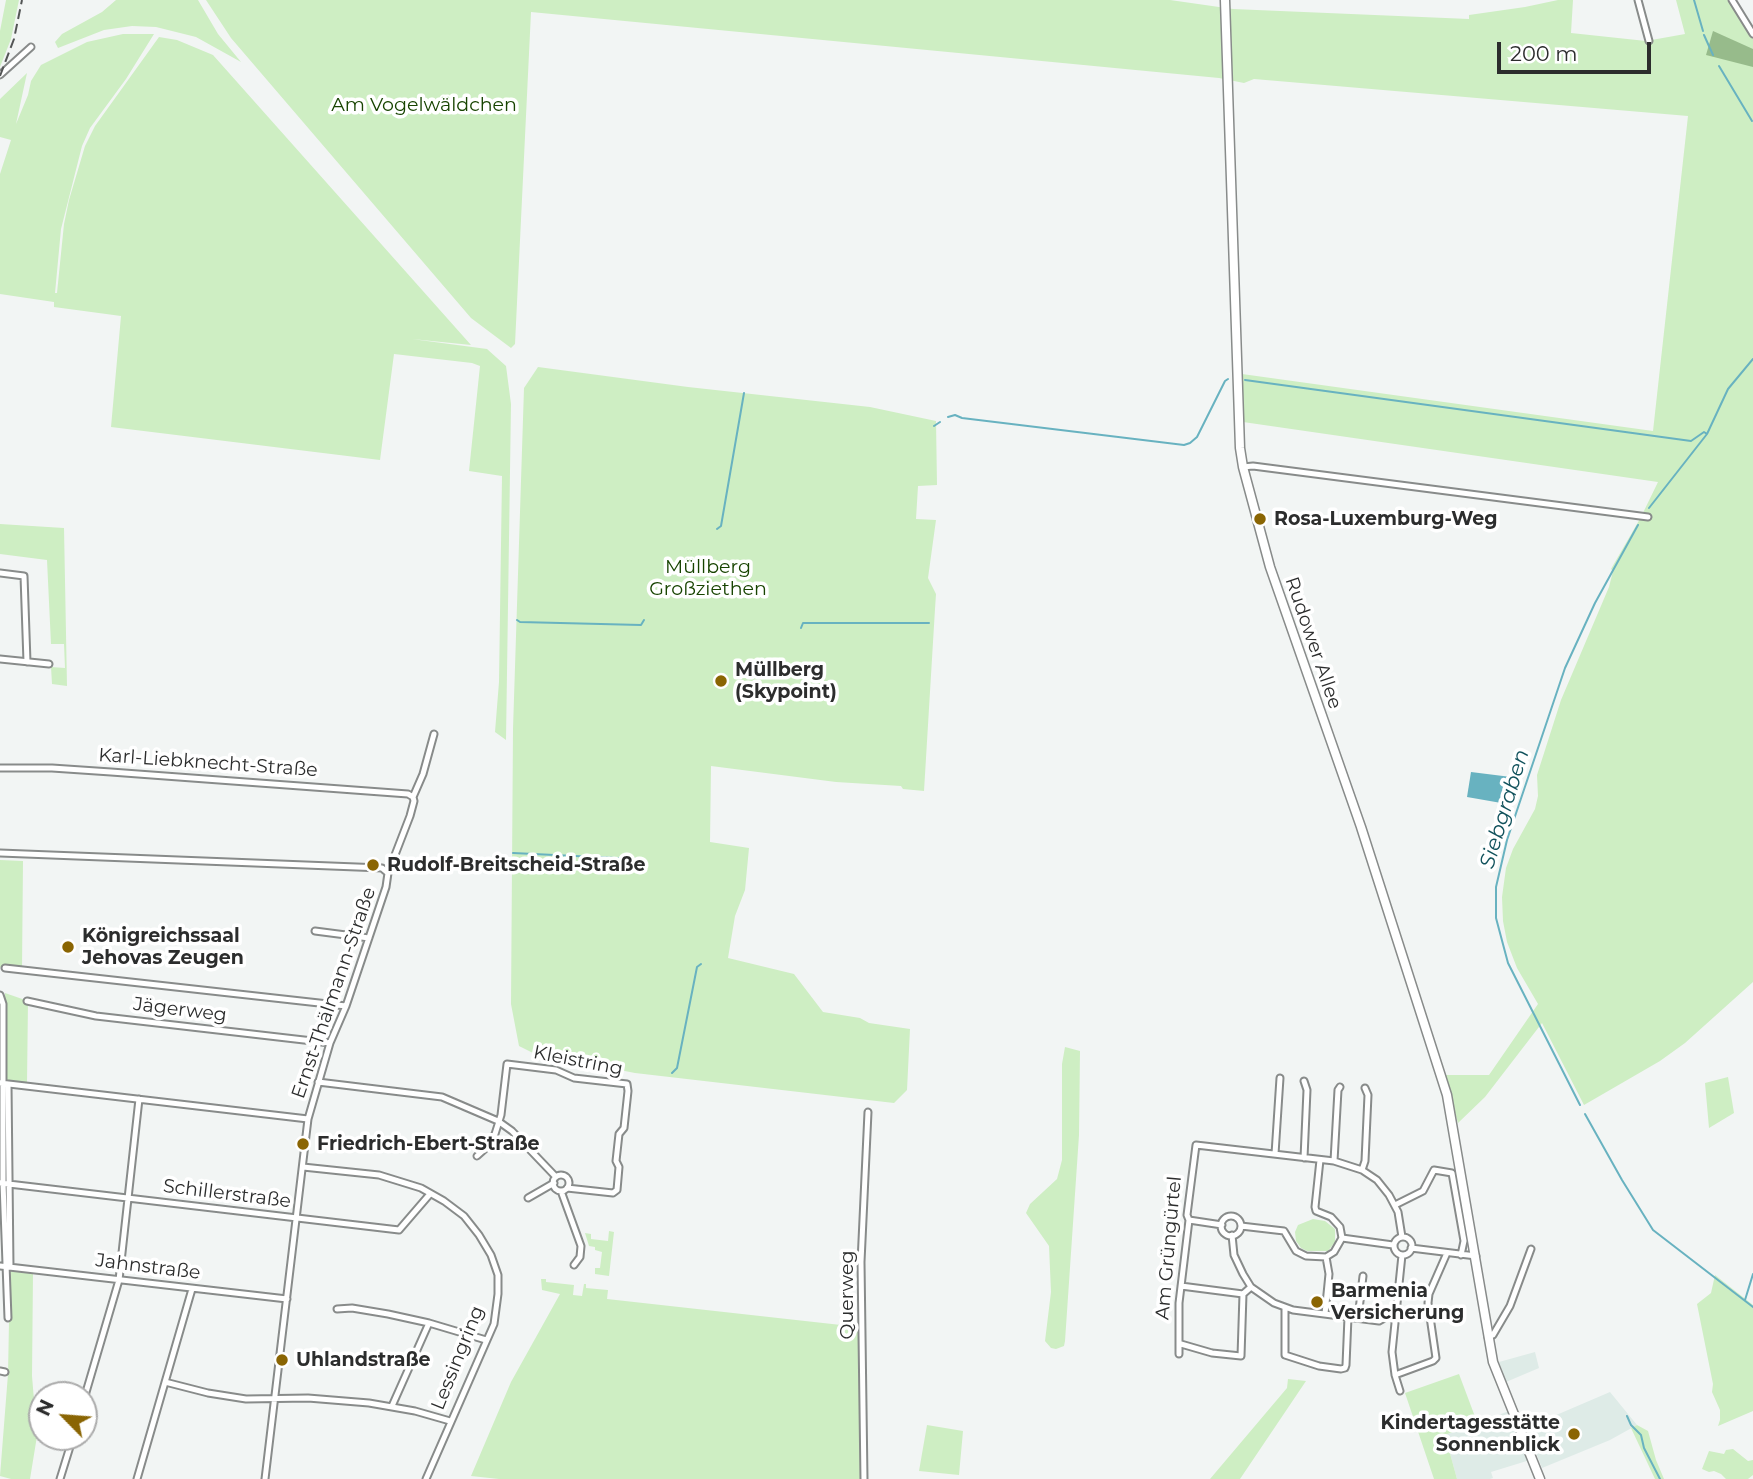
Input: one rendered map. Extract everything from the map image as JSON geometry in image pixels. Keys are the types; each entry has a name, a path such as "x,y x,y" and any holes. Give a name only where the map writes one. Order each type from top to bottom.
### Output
{"street":[{"name":"Rudower Allee","path":"1225,0 1240,448 1243,467 1274,578 1361,827 1447,1095 1497,1377 1540,1479"},
{"path":"1638,0 1649,41"},
{"path":"1732,0 1753,34"},
{"path":"0,75 31,47"},
{"path":"1243,467 1648,517"},
{"path":"0,573 24,576 27,662"},
{"path":"0,659 49,664"},
{"name":"Ernst-Thälmann-Straße","path":"265,1479 309,1119 330,1043 346,1006 369,938 434,734"},
{"name":"Karl-Liebknecht-Straße","path":"0,768 100,771 408,794 413,797"},
{"path":"0,853 382,869 388,873"},
{"path":"315,931 369,938"},
{"path":"5,968 346,1006"},
{"path":"0,995 3,1004 5,1266 8,1318"},
{"name":"Jägerweg","path":"27,1001 96,1016 330,1043"},
{"name":"Kleistring","path":"477,1156 487,1147 498,1121 507,1064 555,1070 574,1078 626,1084 628,1091 624,1128 619,1134 616,1161 619,1167 617,1190 613,1193 564,1189"},
{"path":"1280,1078 1275,1154 1334,1161 1362,1170 1383,1187 1395,1205 1401,1222 1402,1237"},
{"path":"1304,1080 1307,1090 1304,1158"},
{"path":"318,1082 442,1097 498,1121 512,1131 555,1180 555,1188 564,1189"},
{"path":"4,1084 309,1119"},
{"path":"1334,1161 1340,1087"},
{"path":"1362,1170 1365,1161 1368,1107 1365,1088"},
{"path":"89,1381 119,1280 139,1099"},
{"name":"Querweg","path":"864,1479 861,1262 868,1112"},
{"name":"Am Grüngürtel","path":"1179,1354 1181,1344 1177,1329 1189,1220 1186,1215 1196,1145 1275,1154"},
{"path":"1241,1226 1284,1231 1300,1254 1326,1257 1334,1252 1342,1238 1336,1221 1316,1211 1320,1160"},
{"name":"Lessingring","path":"303,1167 379,1175 408,1182 444,1201 464,1216 491,1255 498,1275 494,1322 426,1479"},
{"path":"1395,1205 1423,1191 1434,1170 1452,1173 1464,1241 1461,1255"},
{"path":"528,1198 563,1175 569,1183 564,1189"},
{"name":"Schillerstraße","path":"4,1183 400,1230 430,1194"},
{"path":"564,1189 582,1246 580,1257 574,1265"},
{"path":"1231,1216 1238,1219 1241,1226 1237,1233 1232,1235 1225,1233 1222,1224 1226,1217 1231,1216"},
{"path":"1189,1220 1222,1224"},
{"path":"1232,1235 1238,1265 1251,1287 1264,1298 1286,1308 1348,1317 1384,1320 1395,1312"},
{"path":"1402,1237 1410,1240 1412,1248 1409,1253 1402,1255 1394,1250 1393,1244 1397,1238 1402,1237"},
{"path":"1342,1238 1393,1244"},
{"path":"1412,1248 1475,1256"},
{"path":"1488,1336 1493,1335 1510,1306 1531,1250"},
{"path":"1395,1375 1436,1358 1428,1303 1429,1294 1447,1253"},
{"path":"1400,1391 1395,1375 1392,1331 1402,1255"},
{"path":"1325,1314 1329,1274 1326,1257"},
{"name":"Jahnstraße","path":"5,1266 287,1299"},
{"path":"1358,1318 1363,1276"},
{"path":"1181,1286 1242,1294 1251,1287"},
{"path":"137,1479 192,1289"},
{"path":"1181,1344 1212,1353 1242,1357 1242,1294"},
{"path":"337,1309 352,1308 388,1314 486,1340"},
{"path":"1284,1363 1286,1308"},
{"path":"1285,1355 1319,1366 1345,1368 1348,1317"},
{"path":"1384,1320 1386,1327 1392,1331"},
{"path":"392,1406 429,1323"},
{"path":"165,1382 225,1396 274,1400 345,1400 392,1406 450,1421"},
{"path":"61,1479 69,1451"}],"shaded area":[{"path":"1535,1352 1539,1368 1506,1382 1499,1362"},
{"name":"Kindertagesstätte Sonnenblick","path":"1610,1392 1637,1425 1610,1440 1542,1468 1526,1428"},
{"path":"1509,1411 1530,1460 1491,1472 1493,1478 1490,1479 1457,1479 1445,1435"}],"green space":[{"path":"6,0 19,0 11,39 0,67 0,31"},
{"path":"116,0 198,0 218,34 241,62 196,37 156,27 132,26 104,30 58,48 55,42 62,34 102,12"},
{"name":"Am Vogelwäldchen","path":"206,0 1170,0 1233,9 1469,19 1469,15 1558,0 1573,0 1571,33 1646,41 1685,34 1676,0 1730,0 1733,9 1753,37 1753,982 1685,1043 1660,1061 1584,1105 1542,1023 1485,1097 1458,1123 1444,1075 1489,1075 1538,1004 1517,968 1507,942 1502,897 1506,868 1535,809 1538,796 1537,775 1561,700 1609,587 1613,571 1611,569 1658,482 1243,422 1242,374 1653,431 1688,116 1254,79 1244,83 1219,78 531,12 515,344 511,348 471,318 231,38"},
{"path":"1713,31 1753,49 1753,67 1706,55"},
{"path":"123,34 154,34 126,79 90,128 82,146 61,229 55,293 69,200 85,146 95,126 159,37 177,40 213,55 471,345 412,339 487,349 506,366 511,404 506,740 495,732 499,682 502,476 469,471 480,366 394,354 380,460 111,427 121,316 54,307 54,302 0,294 0,174 11,140 0,137 0,99 27,73 16,124 31,81 41,65 87,42"},
{"name":"Müllberg Großziethen","path":"538,367 870,407 936,421 937,485 918,486 916,519 936,520 928,578 936,594 924,791 903,789 901,786 836,782 711,766 710,842 749,848 745,890 735,916 728,958 794,974 823,1012 910,1029 907,1090 894,1103 635,1073 533,1053 519,1046 511,1004 513,729 524,388"},
{"path":"0,524 64,528 67,686 52,684 51,667 65,668 64,644 51,644 47,560 0,554"},
{"path":"0,860 23,861 22,969 0,967"},
{"path":"5,993 28,1001 27,1083 4,1080"},
{"path":"1065,1047 1080,1051 1079,1135 1065,1341 1064,1346 1056,1349 1051,1348 1045,1341 1051,1292 1049,1246 1026,1213 1030,1204 1057,1179 1062,1160 1062,1064"},
{"path":"1728,1077 1734,1113 1709,1128 1705,1083"},
{"path":"1313,1219 1325,1221 1335,1229 1335,1242 1328,1251 1307,1251 1296,1241 1295,1232 1298,1225"},
{"path":"609,1231 614,1232 609,1276 595,1274 595,1268 600,1268 602,1252 589,1246 585,1233 591,1234 591,1239 608,1241"},
{"path":"10,1270 33,1273 32,1381 28,1381 28,1451 35,1451 30,1479 0,1476 8,1374"},
{"path":"1715,1275 1753,1305 1753,1411 1718,1426 1720,1410 1712,1392 1713,1384 1697,1304 1711,1293"},
{"path":"541,1279 574,1285 573,1295 582,1296 586,1284 586,1288 608,1290 607,1299 859,1327 862,1479 499,1479 471,1476 511,1382 560,1294 542,1290"},
{"path":"1459,1374 1477,1422 1445,1435 1457,1479 1434,1479 1405,1393"},
{"path":"1288,1379 1306,1381 1240,1479 1210,1479 1287,1388"},
{"path":"927,1425 963,1431 959,1475 919,1471"},
{"path":"1637,1425 1648,1431 1664,1479 1655,1479 1631,1428"},
{"path":"1733,1449 1748,1461 1753,1460 1753,1475 1748,1479 1726,1479 1714,1471 1702,1469 1709,1451 1724,1454 1726,1450"}],"water":[{"path":"1471,772 1511,777 1507,804 1467,797"}],"waterway":[{"path":"1694,0 1703,31"},
{"name":"Siebgraben","path":"1704,35 1713,55"},
{"name":"Siebgraben","path":"1719,66 1752,121"},
{"name":"Siebgraben","path":"1649,508 1707,434 1728,389 1753,359"},
{"path":"948,417 955,415 1184,445 1197,437 1228,379"},
{"path":"1245,380 1691,441 1704,432 1707,434"},
{"path":"717,529 721,526 744,393"},
{"path":"934,426 940,422"},
{"name":"Siebgraben","path":"1580,1105 1508,963 1496,918 1496,887 1507,840 1565,668 1595,603 1638,525"},
{"path":"517,620 641,625 644,620"},
{"path":"801,628 803,623 929,623"},
{"path":"513,853 637,859 640,863"},
{"path":"672,1073 677,1068 697,967 701,964"},
{"name":"Siebgraben","path":"1585,1114 1653,1230 1753,1307"},
{"path":"1745,1300 1753,1274"},
{"path":"1627,1416 1631,1425 1641,1435 1644,1448 1660,1479"}],"railway":[{"path":"0,76 14,39 22,0"}],"place":[{"name":"Rosa-Luxemburg-Weg","path":"1260,519"},
{"name":"Müllberg (Skypoint)","path":"721,681"},
{"name":"Rudolf-Breitscheid-Straße","path":"373,865"},
{"name":"Königreichssaal Jehovas Zeugen","path":"68,947"},
{"name":"Friedrich-Ebert-Straße","path":"303,1144"},
{"name":"Barmenia Versicherung","path":"1317,1302"},
{"name":"Uhlandstraße","path":"282,1360"},
{"name":"Kindertagesstätte Sonnenblick","path":"1574,1434"}]}
